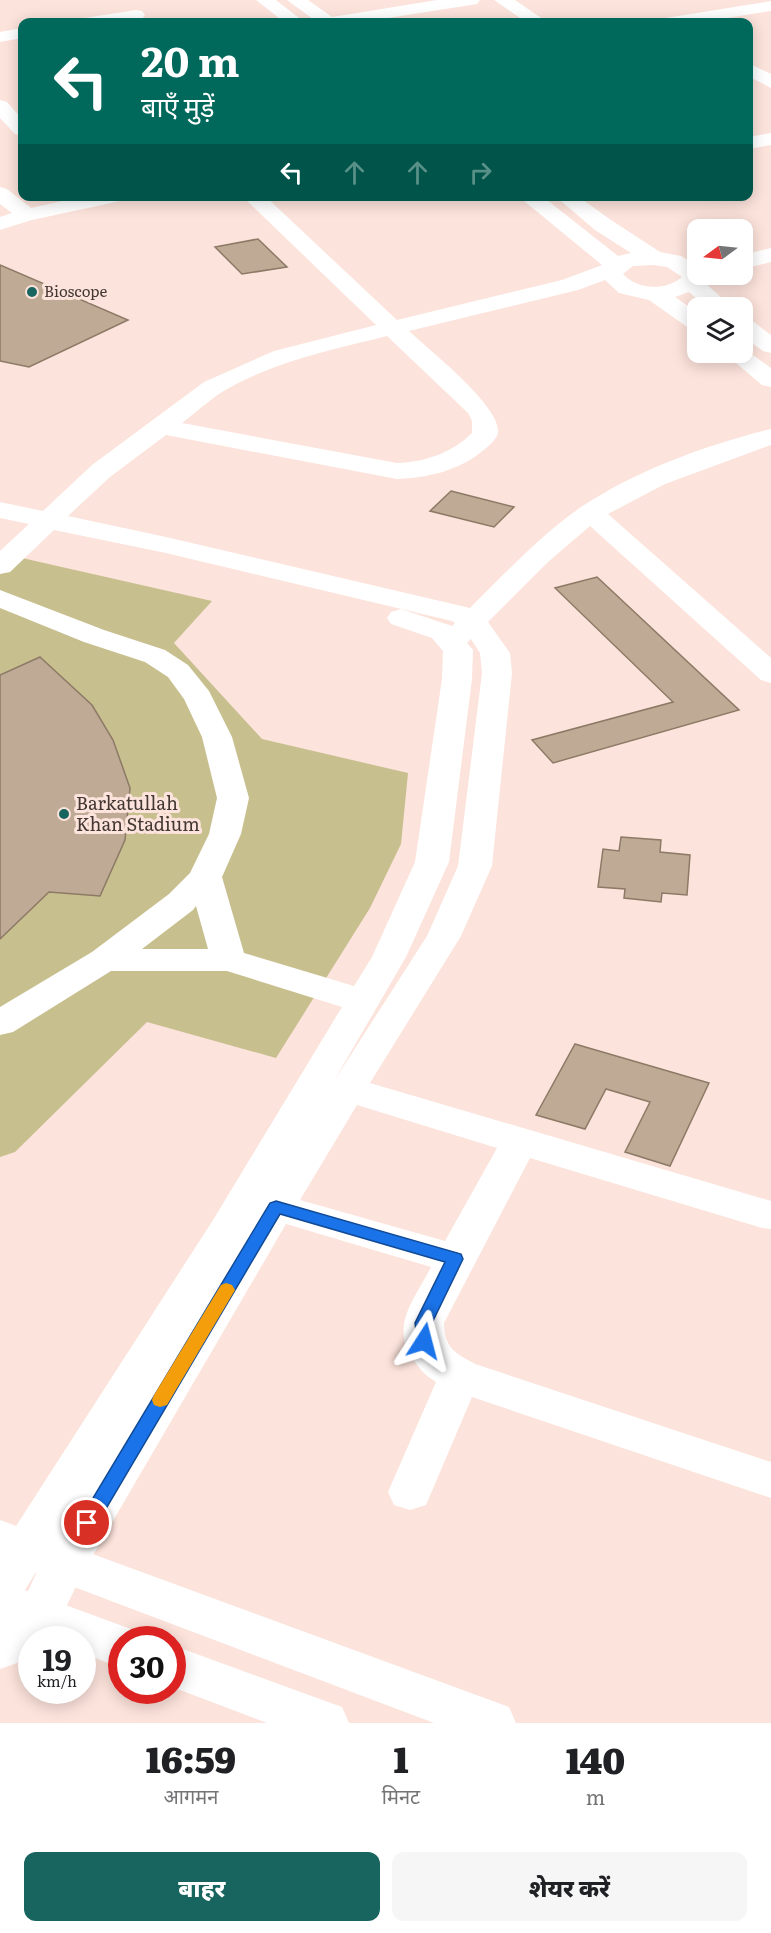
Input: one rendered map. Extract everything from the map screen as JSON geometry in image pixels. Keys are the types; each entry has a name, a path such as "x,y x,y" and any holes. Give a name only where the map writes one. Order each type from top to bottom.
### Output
{"street":[{"path":"116,0 139,18"},
{"path":"265,0 290,18"},
{"path":"296,0 324,18"},
{"path":"356,18 471,0"},
{"path":"503,0 532,18"},
{"path":"698,18 771,6"},
{"path":"0,37 18,34"},
{"path":"753,72 771,82"},
{"path":"0,106 18,126"},
{"path":"753,142 771,139"},
{"path":"0,193 27,215"},
{"path":"0,224 80,201"},
{"path":"160,426 396,471 412,472 429,469 479,442 485,435 485,421 478,409 257,201"},
{"path":"535,201 576,231 614,267"},
{"path":"572,201 603,225 658,258 687,268"},
{"path":"753,243 771,240"},
{"path":"0,566 101,471 213,387 250,369 282,356 594,278 634,259 687,254"},
{"path":"753,259 771,255"},
{"path":"614,267 612,274 621,284 647,291 687,317"},
{"path":"481,308 616,291 674,290 687,284"},
{"path":"702,285 713,297"},
{"path":"753,332 771,346"},
{"path":"749,363 771,380"},
{"path":"0,1648 19,1609 30,1550 159,1335 227,1230 389,957 432,862 462,631 492,603 511,581 591,513 664,473 771,436"},
{"path":"0,510 42,526 405,619 442,632 462,631 495,653 497,673 475,866 444,936 276,1207 0,1591"},
{"path":"591,513 771,674"},
{"path":"0,526 42,526"},
{"path":"0,598 86,633 155,656 178,671 198,697 218,737 232,798 225,834 205,877 156,922 104,960 0,1023"},
{"path":"205,877 229,960"},
{"path":"104,960 229,960 363,1001"},
{"path":"348,1089 771,1215"},
{"path":"520,1141 455,1259 423,1323 424,1341 438,1363 460,1376 771,1479"},
{"path":"276,1207 455,1259"},
{"path":"410,1492 460,1376"},
{"path":"30,1550 492,1723"},
{"path":"19,1609 108,1642"},
{"path":"186,1671 325,1723"}],"shaded area":[{"path":"0,553 212,601 174,643 262,739 408,773 401,844 370,908 276,1058 147,1022 15,1152 0,1157"}],"building":[{"path":"258,239 287,267 242,274 215,247"},
{"name":"Bioscope","path":"0,265 128,320 29,367 0,361"},
{"path":"451,491 514,507 494,527 430,511"},
{"path":"597,577 739,710 553,763 532,740 673,702 555,588"},
{"name":"Barkatullah Khan Stadium","path":"40,657 92,705 113,740 130,788 125,840 100,896 49,892 0,939 0,675"},
{"path":"621,837 661,840 660,852 690,855 687,895 662,893 661,902 624,898 625,889 598,887 603,849 619,851"},
{"path":"575,1044 709,1083 670,1166 625,1152 650,1102 606,1089 585,1129 536,1115"}],"slow traffic":[{"path":"160,1400 226,1290"}],"place":[{"name":"Bioscope","path":"32,292"},
{"name":"Barkatullah Khan Stadium","path":"64,814"}],"route":[{"path":"87,1523 276,1207 455,1259 423,1323 424,1341"}]}
